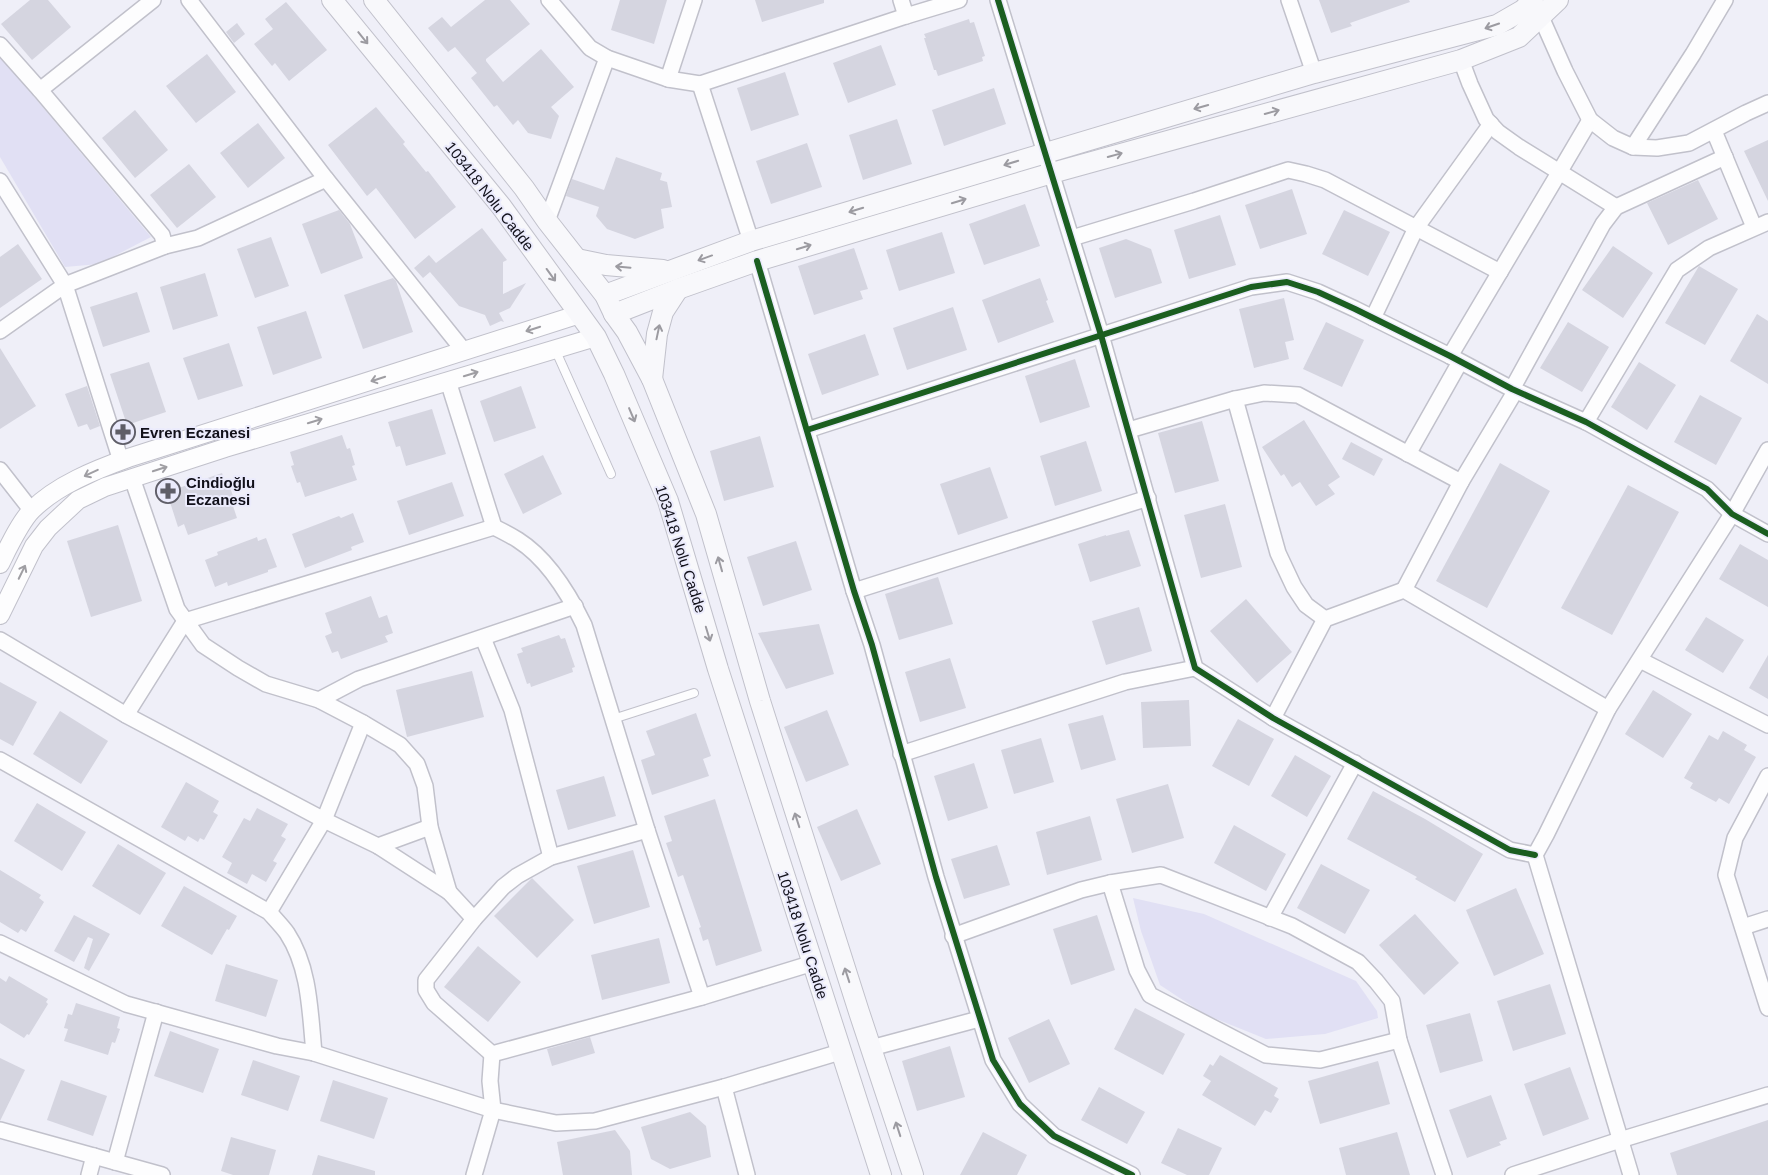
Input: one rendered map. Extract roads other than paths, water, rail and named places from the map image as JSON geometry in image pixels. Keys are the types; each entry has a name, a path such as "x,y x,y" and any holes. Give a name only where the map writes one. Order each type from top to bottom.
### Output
{"main road":[{"name":"103418 Nolu Cadde","path":"332,0 501,206 596,336 614,374 668,501 718,668 880,1175"},
{"path":"374,0 524,188 547,221 605,295 652,379 706,514 760,701 913,1175"},
{"path":"605,295 751,242 1314,73 1497,25 1523,10 1537,9 1558,0"},
{"path":"614,314 757,261 1052,173 1461,60 1519,37 1537,9"},
{"path":"577,259 606,265 670,271"},
{"path":"652,379 657,334 663,312 678,289"}],"street":[{"path":"40,90 153,0"},
{"path":"189,0 326,179 464,351"},
{"path":"549,0 590,48 607,58 668,79 700,84 959,0"},
{"path":"668,79 694,0"},
{"path":"901,0 906,16"},
{"path":"998,0 1101,335 1195,668 1273,718 1510,850 1535,854"},
{"path":"1289,0 1314,73"},
{"path":"1634,147 1725,0"},
{"path":"1537,9 1590,120 1613,138 1634,147 1657,148 1689,143 1746,112 1768,103"},
{"path":"0,45 162,235 165,246"},
{"path":"547,221 607,58"},
{"path":"1461,60 1486,119 1498,132 1616,207"},
{"path":"700,84 751,242"},
{"path":"1408,454 1500,272 1590,120"},
{"path":"1374,318 1416,228 1491,124"},
{"path":"1586,422 1677,270 1709,248 1761,224 1725,157 1714,131"},
{"path":"1273,718 1325,620 1404,590 1461,482 1514,390 1603,224 1616,207 1725,157"},
{"path":"1072,238 1288,170 1325,180 1500,272"},
{"path":"0,331 65,285 165,246 198,238 326,179"},
{"path":"0,181 65,285 121,461"},
{"path":"757,261 854,591 872,645 953,936 993,1060 1020,1104 1054,1136 1132,1175"},
{"path":"807,430 1251,288 1287,282 1318,292 1374,318 1514,390 1586,422 1707,489 1732,514 1768,534"},
{"path":"0,564 32,511 66,486 94,472 121,461 580,314"},
{"path":"0,615 34,546 48,528 78,500 105,487 225,448 596,336"},
{"path":"448,381 494,527 519,541 544,563 575,606 584,625 647,830 702,997"},
{"path":"1129,430 1234,398 1264,393 1298,395 1461,482"},
{"path":"1234,398 1278,553 1294,587 1306,605 1325,620"},
{"path":"1631,1175 1535,854 1608,708 1732,514 1768,450"},
{"path":"0,470 32,511"},
{"path":"132,478 177,609 203,645 266,684 319,700 363,722 400,745 417,764 425,786 430,828 449,892"},
{"path":"854,591 1148,498"},
{"path":"126,715 185,621 494,527"},
{"path":"1404,590 1608,708"},
{"path":"319,700 359,679 575,606"},
{"path":"483,638 512,710 551,858"},
{"path":"0,640 126,715 324,820 378,846 449,892 474,919"},
{"path":"1640,660 1768,725"},
{"path":"901,754 1125,682 1195,668"},
{"path":"269,912 324,820 363,722"},
{"path":"0,760 269,912 287,934 301,964 309,1000 314,1053"},
{"path":"1270,918 1355,763"},
{"path":"1768,776 1735,838 1726,875 1768,1008"},
{"path":"378,846 430,828"},
{"path":"492,1054 434,1003 426,990 426,980 474,919 517,876 551,858 647,830"},
{"path":"953,936 1081,890 1110,883 1161,875 1292,926 1358,962 1392,1001 1399,1040 1444,1175"},
{"path":"1110,883 1137,970 1150,995 1266,1055 1320,1060 1399,1040"},
{"path":"1743,928 1768,919"},
{"path":"0,943 126,1004 277,1046 314,1053 493,1110 556,1123 595,1121 724,1087 840,1052"},
{"path":"492,1054 702,997 812,963"},
{"path":"115,1162 156,1012"},
{"path":"871,1048 979,1018"},
{"path":"474,1175 493,1110 490,1081 492,1054"},
{"path":"724,1087 746,1175"},
{"path":"1513,1175 1768,1095"},
{"path":"0,1130 162,1175"},
{"path":"89,1175 94,1156"}],"lane":[{"path":"555,349 611,474"},
{"path":"612,718 694,693"}],"place":[{"name":"Evren Eczanesi","path":"123,432"},
{"name":"Cindioğlu Eczanesi","path":"168,491"}]}
